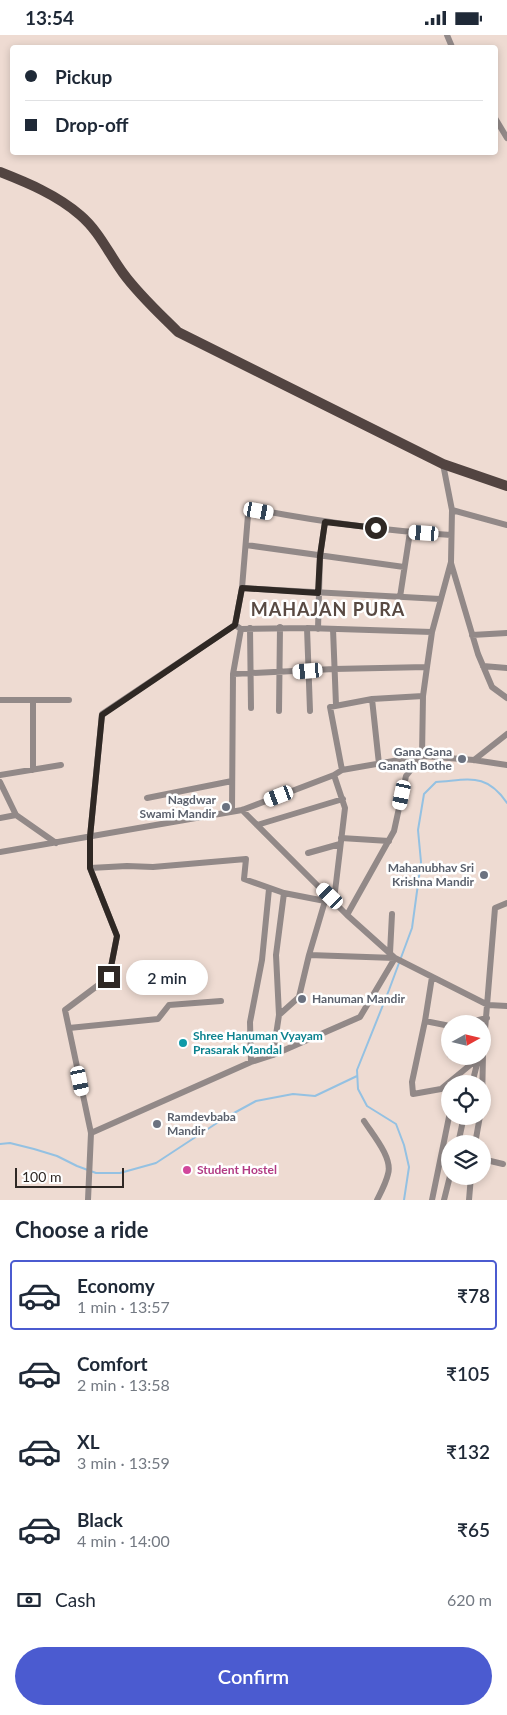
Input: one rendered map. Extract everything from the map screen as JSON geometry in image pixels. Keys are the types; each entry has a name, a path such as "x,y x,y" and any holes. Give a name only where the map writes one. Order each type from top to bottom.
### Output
{"main road":[{"path":"0,171 50,193 81,216 101,239 123,273 153,308 178,331 444,464 507,486"}],"street":[{"path":"498,123 507,138"},
{"path":"444,464 452,510 451,562 483,666 492,687 507,698"},
{"path":"452,510 507,525"},
{"path":"232,811 233,675 248,515 254,511 410,533 451,535"},
{"path":"318,629 320,556 325,522"},
{"path":"400,597 410,533"},
{"path":"246,545 404,567"},
{"path":"348,915 394,831 406,776 422,756 423,696 432,632 451,562"},
{"path":"242,588 440,599"},
{"path":"88,1200 91,1133 65,1010 109,977 117,936 90,868 90,837 102,715 238,627 250,629 280,627 432,632"},
{"path":"280,627 280,711"},
{"path":"307,628 310,711"},
{"path":"250,629 251,708"},
{"path":"334,629 336,705"},
{"path":"472,635 507,633"},
{"path":"483,666 507,669"},
{"path":"233,675 334,669 427,667"},
{"path":"342,770 330,707 372,699 423,696"},
{"path":"0,699 69,700"},
{"path":"372,699 379,764"},
{"path":"33,700 33,770"},
{"path":"474,760 507,734"},
{"path":"0,852 242,810 334,775 342,770 422,756 507,765"},
{"path":"0,775 61,765"},
{"path":"279,1015 300,997 309,955 329,899 341,841 345,809 334,775"},
{"path":"147,798 232,781"},
{"path":"0,782 16,815 56,843"},
{"path":"257,825 343,799"},
{"path":"242,810 329,899 397,959 488,1005 507,1006"},
{"path":"0,818 16,815"},
{"path":"308,853 341,841 389,841"},
{"path":"90,868 154,867 246,859 244,879 284,893 329,899"},
{"path":"251,1062 250,1022 262,960 269,889"},
{"path":"273,1055 279,1015 276,955 284,893"},
{"path":"487,1015 495,908 507,903"},
{"path":"390,953 392,914"},
{"path":"309,955 397,959"},
{"path":"91,1133 251,1062 273,1055 360,1017 397,959"},
{"path":"432,977 412,1082 413,1094 441,1089"},
{"path":"69,1028 158,1019 170,1005 221,1001"},
{"path":"425,1021 441,1024"},
{"path":"458,1075 470,1065"},
{"path":"364,1121 390,1165 377,1200"},
{"path":"432,1200 447,1125"},
{"path":"491,1161 503,1164"},
{"path":"444,1200 448,1185"},
{"path":"469,1200 470,1185"}],"waterway":[{"path":"404,1200 409,1167 404,1145 396,1124 367,1106 358,1089 357,1070 412,928 421,862 418,830 424,794 436,782 476,780 492,786 507,803"},
{"path":"0,1144 10,1143 34,1149 57,1156 96,1173 120,1173 156,1163 223,1119 256,1101 293,1094 315,1096 357,1076"}],"place":[{"name":"Gana Gana Ganath Bothe","path":"462,759"},
{"name":"Nagdwar Swami Mandir","path":"226,807"},
{"name":"Mahanubhav Sri Krishna Mandir","path":"484,875"},
{"name":"Hanuman Mandir","path":"302,999"},
{"name":"Shree Hanuman Vyayam Prasarak Mandal","path":"183,1043"},
{"name":"Ramdevbaba Mandir","path":"157,1124"},
{"name":"Student Hostel","path":"187,1170"}],"district":[{"name":"MAHAJAN PURA","path":"328,610"}],"route":[{"path":"109,977 117,936 90,868 90,837 102,715 235,625 242,588 318,593 320,556 325,522 376,528"}]}
